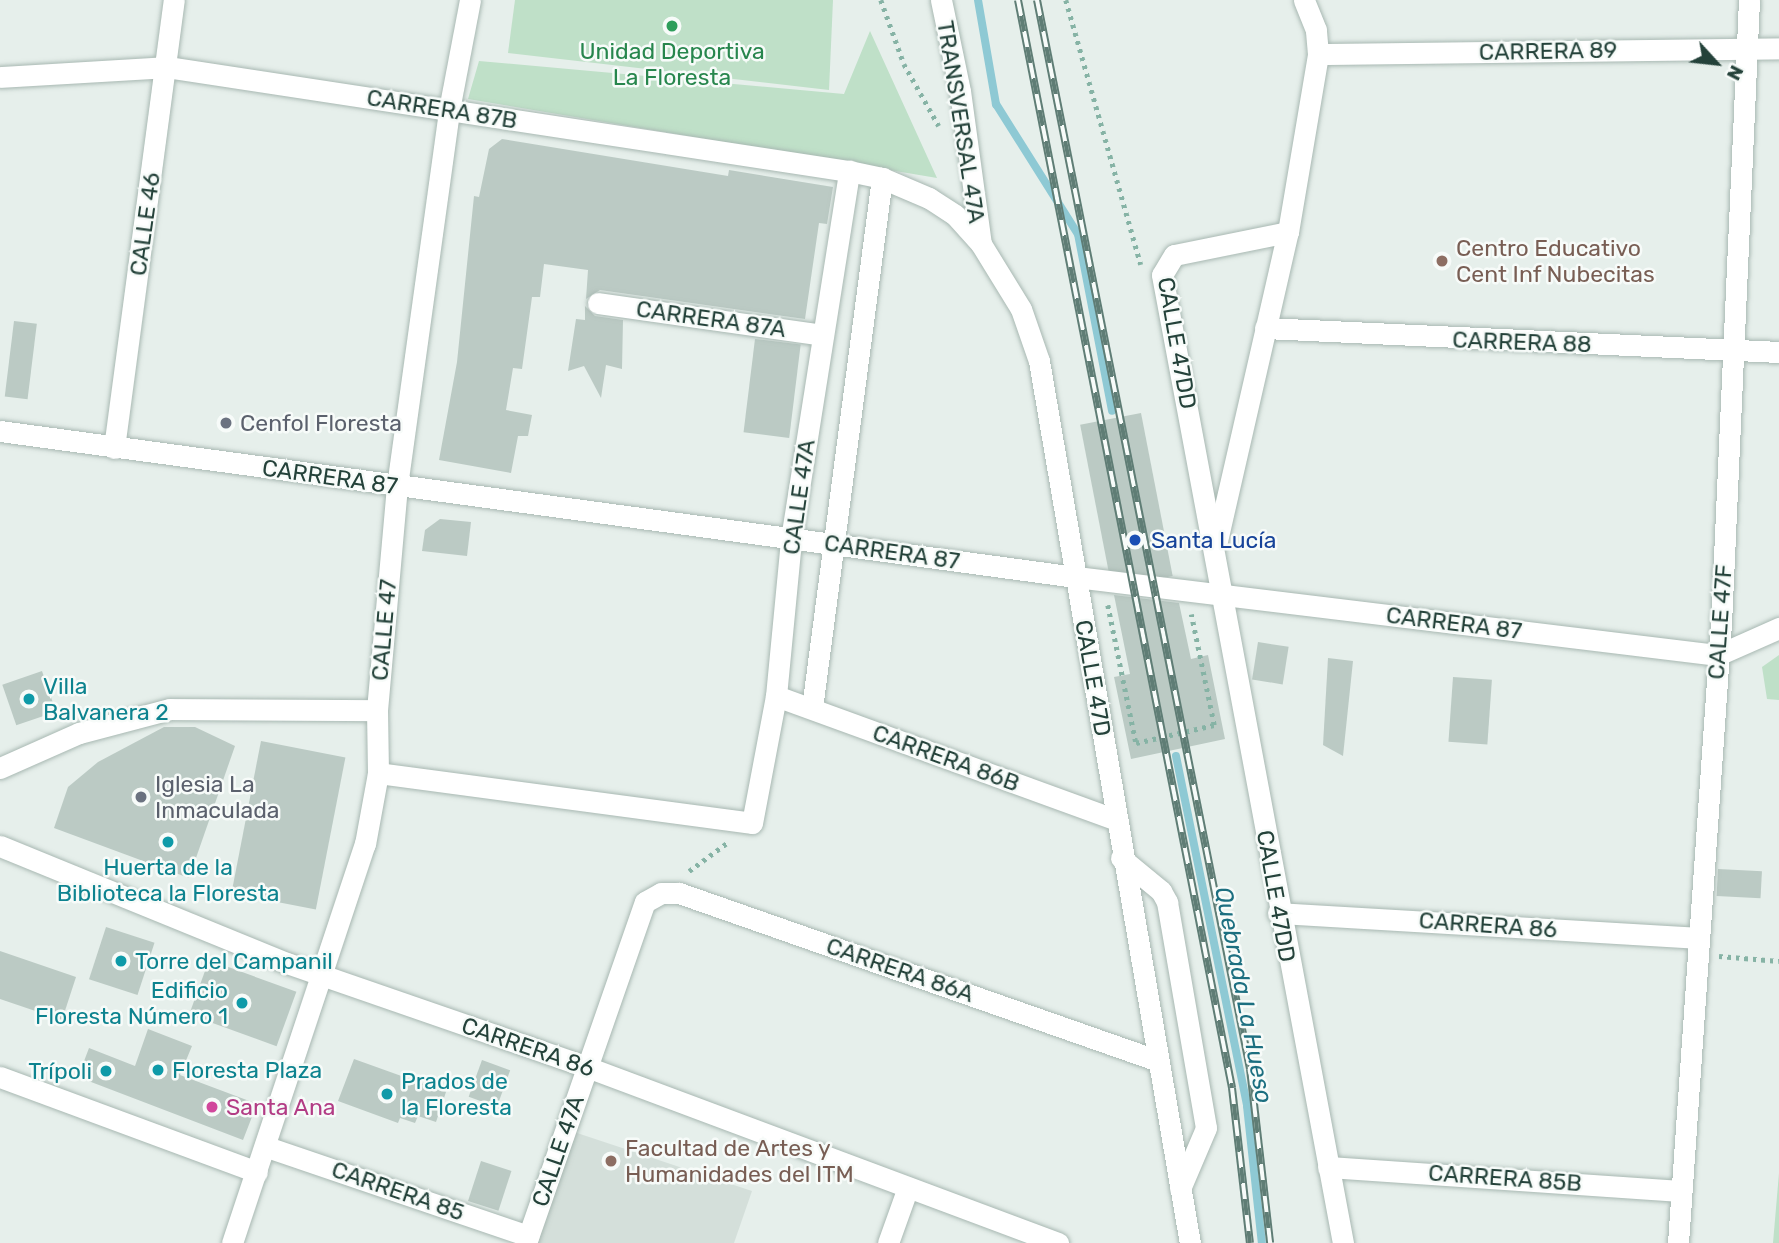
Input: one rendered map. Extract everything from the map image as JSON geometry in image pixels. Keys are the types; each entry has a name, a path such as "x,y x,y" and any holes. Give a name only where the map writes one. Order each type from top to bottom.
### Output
{"street":[{"name":"CALLE 46","path":"114,448 174,0"},
{"name":"CALLE 47","path":"232,1243 324,976 365,844 377,773 377,710 397,486 449,110 470,0"},
{"name":"TRANSVERSAL 47A","path":"941,0 960,90 981,244"},
{"name":"CALLE 47DD","path":"1215,549 1288,232 1318,54 1316,30 1304,0"},
{"name":"CALLE 47F","path":"1678,1243 1718,655 1749,0"},
{"name":"CARRERA 89","path":"1318,54 1779,48"},
{"name":"CARRERA 87B","path":"0,77 167,67 882,178"},
{"name":"CALLE 47A","path":"752,823 776,696 792,539 849,171"},
{"name":"CALLE 47D","path":"882,178 929,198 955,215 981,244 1021,309 1039,361 1117,820 1121,858 1190,1243"},
{"name":"CALLE 47A","path":"812,708 831,544 882,178"},
{"name":"CALLE 47DD","path":"1288,232 1174,255 1163,268 1278,913 1343,1243"},
{"name":"CARRERA 87A","path":"598,303 823,335"},
{"name":"CARRERA 88","path":"1265,328 1779,352"},
{"name":"CARRERA 87","path":"0,431 1076,577 1718,655"},
{"path":"1718,655 1779,628"},
{"name":"CARRERA 86B","path":"776,696 1117,820"},
{"path":"0,768 79,733 170,709 377,710"},
{"path":"377,773 752,823"},
{"name":"CARRERA 86","path":"0,846 324,976 587,1067 1058,1243"},
{"path":"1121,858 1161,891 1167,902 1206,1128 1180,1189"},
{"name":"CARRERA 86A","path":"653,897 679,894 1156,1060"},
{"name":"CALLE 47A","path":"527,1240 587,1067 653,897"},
{"name":"CARRERA 86","path":"1278,913 1698,946"},
{"path":"0,1077 257,1172"},
{"name":"CARRERA 85","path":"267,1147 527,1240"},
{"name":"CARRERA 85B","path":"1328,1167 1681,1191"},
{"path":"888,1243 908,1187"}],"path":[{"path":"881,0 904,64 943,135"},
{"path":"1066,0 1142,271 1163,268"},
{"path":"1106,595 1136,743 1214,725 1186,589"},
{"path":"653,897 752,823"},
{"path":"1698,946 1779,961"}],"shaded area":[{"name":"Facultad de Artes y Humanidades del ITM","path":"571,1131 752,1191 734,1243 534,1243"}],"green space":[{"name":"Unidad Deportiva La Floresta","path":"515,0 833,0 829,90 508,53"},
{"path":"870,31 937,178 468,99 479,61 844,94"},
{"path":"1779,655 1779,700 1767,699 1762,667"},
{"path":"1779,1173 1779,1243 1773,1243"}],"building":[{"path":"502,139 728,176 729,170 833,187 827,224 819,223 805,319 600,290 586,299 588,270 544,264 540,297 532,297 522,369 513,368 506,410 532,415 528,436 518,436 511,473 439,460 457,362 474,196 479,197 489,149"},
{"path":"585,306 595,316 623,320 622,369 606,365 601,398 584,366 568,371 576,319 585,320"},
{"path":"14,321 37,324 28,399 5,396"},
{"path":"755,339 801,345 789,438 744,432"},
{"path":"1141,413 1173,576 1112,588 1080,425"},
{"path":"440,519 471,522 467,556 422,551 425,530"},
{"path":"1114,595 1179,603 1191,659 1208,655 1225,739 1131,759 1114,677 1130,674"},
{"path":"1258,642 1289,647 1283,684 1252,680"},
{"path":"1328,658 1353,661 1343,756 1323,745"},
{"name":"Villa Balvanera 2","path":"42,671 56,712 16,725 2,685"},
{"path":"1453,677 1492,680 1487,745 1448,742"},
{"name":"Iglesia La Inmaculada","path":"164,727 195,727 235,746 189,878 54,828 68,787 98,762"},
{"path":"261,741 345,757 316,910 231,893"},
{"path":"1718,869 1762,871 1761,898 1717,896"},
{"name":"Torre del Campanil","path":"106,927 155,943 138,995 89,979"},
{"path":"0,951 76,977 62,1020 0,999"},
{"name":"Edificio Floresta Número 1","path":"209,960 296,992 277,1046 189,1015"},
{"path":"148,1029 192,1046 180,1075 257,1104 243,1140 78,1077 89,1048 135,1066"},
{"name":"Prados de la Floresta","path":"354,1059 446,1092 436,1122 418,1116 415,1123 400,1118 398,1123 338,1101"},
{"path":"482,1060 510,1070 497,1107 469,1097"},
{"path":"481,1161 511,1171 498,1211 468,1201"}],"waterway":[{"name":"Quebrada La Hueso","path":"978,0 996,104 1078,234 1112,411"},
{"name":"Quebrada La Hueso","path":"1176,756 1247,1106 1262,1243"}],"railway":[{"path":"1018,0 1232,1088 1250,1243"},
{"path":"1037,0 1250,1069 1270,1243"}],"place":[{"name":"Unidad Deportiva La Floresta","path":"672,26"},
{"name":"Centro Educativo Cent Inf Nubecitas","path":"1442,261"},
{"name":"Cenfol Floresta","path":"226,423"},
{"name":"Santa Lucía","path":"1135,540"},
{"name":"Villa Balvanera 2","path":"29,699"},
{"name":"Iglesia La Inmaculada","path":"141,797"},
{"name":"Huerta de la Biblioteca la Floresta","path":"168,842"},
{"name":"Torre del Campanil","path":"121,961"},
{"name":"Edificio Floresta Número 1","path":"242,1003"},
{"name":"Floresta Plaza","path":"158,1070"},
{"name":"Trípoli","path":"106,1071"},
{"name":"Prados de la Floresta","path":"387,1094"},
{"name":"Santa Ana","path":"212,1107"},
{"name":"Facultad de Artes y Humanidades del ITM","path":"611,1161"}]}
